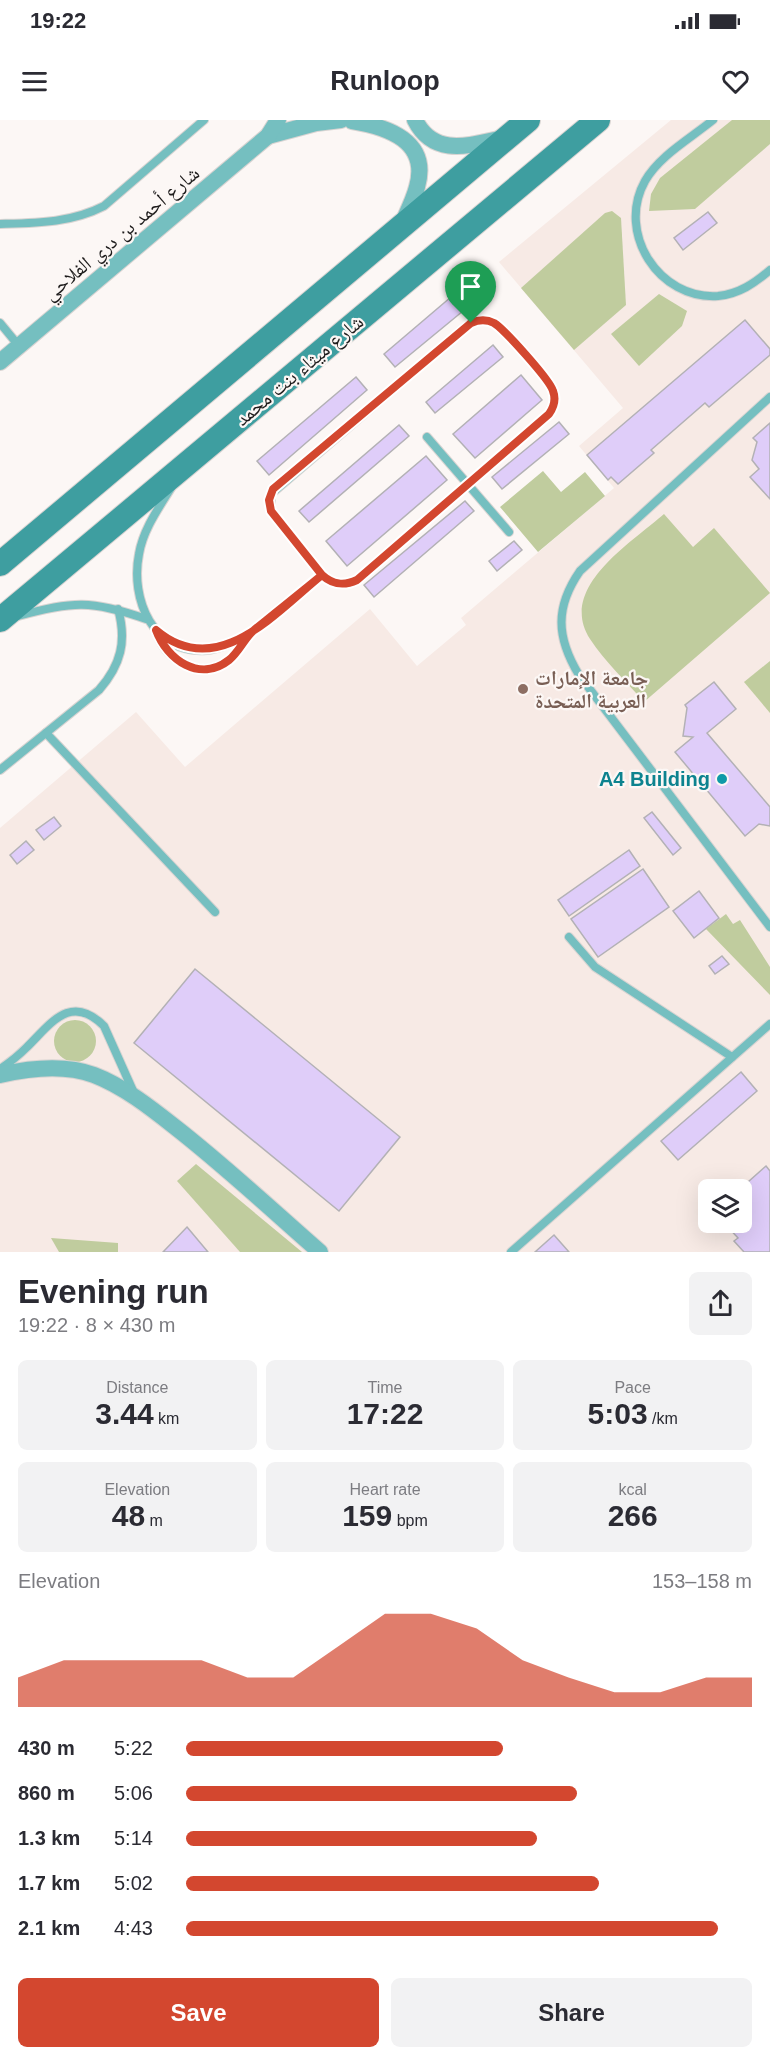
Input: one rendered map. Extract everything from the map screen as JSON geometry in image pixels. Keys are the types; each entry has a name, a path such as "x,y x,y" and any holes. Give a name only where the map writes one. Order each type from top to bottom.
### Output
{"main road":[{"path":"0,564 528,120"},
{"name":"شارع ميثاء بنت محمد","path":"0,620 598,120"}],"street":[{"name":"شارع أحمد بن دري الفلاحي","path":"0,362 268,136 278,120"},
{"name":"شارع أحمد بن دري الفلاحي","path":"268,136 308,124 348,120"},
{"path":"348,120 391,130 401,136 415,154 418,165 417,188 401,228"},
{"path":"415,120 430,139 442,146 456,148 507,137"},
{"path":"0,1075 32,1067 94,1075 137,1099 201,1147 320,1252"}],"lane":[{"path":"0,224 69,220 95,211 204,120"},
{"path":"713,120 656,166 645,180 634,211 634,225 640,245 663,276 675,285 702,295 731,293 751,284 770,270"},
{"path":"484,320 496,324 551,386 554,403 545,418 357,580 350,583 334,583 322,575 271,511 269,500 273,489 465,327 484,320"},
{"path":"0,323 19,346"},
{"path":"770,397 580,571 567,590 561,612 562,635 568,656 579,675 770,927"},
{"path":"427,437 509,532"},
{"path":"146,619 138,586 138,555 148,526 183,467"},
{"path":"156,630 170,656 195,668 207,669 228,661 250,634 322,575"},
{"path":"0,620 72,603 118,609 146,619 156,630 175,644 204,651 219,648 250,634"},
{"path":"0,770 99,690 111,677 123,644 123,626 118,609"},
{"path":"46,733 215,912"},
{"path":"569,937 586,961 732,1057"},
{"path":"0,1069 26,1048 55,1017 63,1013 81,1012 97,1019 104,1026 137,1099"},
{"path":"511,1252 770,1024"}],"shaded area":[{"name":"جامعة الإمارات العربية المتحدة","path":"671,120 770,120 770,1252 0,1252 0,828 136,712 185,767 370,609 417,666 466,625 461,618 614,488 579,446 623,408 499,262"}],"green space":[{"path":"732,120 770,120 770,144 695,209 649,211 651,194 660,178"},
{"path":"612,211 621,218 626,305 574,350 521,288 605,213"},
{"path":"659,294 687,311 682,326 639,366 611,334"},
{"path":"543,471 561,492 585,472 605,496 538,552 500,507"},
{"path":"664,514 693,547 714,528 770,593 644,702 609,664 590,639 582,620 583,602 590,585 602,568"},
{"path":"770,661 770,713 744,682"},
{"path":"726,914 733,924 740,920 770,967 770,995 706,929"},
{"path":"75,1020 90,1026 96,1041 90,1056 75,1062 60,1056 54,1041 60,1026"},
{"path":"196,1164 302,1252 240,1252 177,1181"},
{"path":"51,1238 118,1243 118,1252 59,1252"}],"building":[{"path":"708,212 717,223 683,250 674,238"},
{"path":"451,297 463,311 395,367 384,354"},
{"path":"745,320 770,349 770,355 709,407 705,403 651,450 654,453 618,484 611,477 608,480 587,455"},
{"path":"493,345 503,357 435,413 426,402"},
{"path":"521,375 542,400 475,458 453,434"},
{"path":"356,377 367,390 269,475 257,461"},
{"path":"559,422 569,434 502,489 492,477"},
{"path":"770,423 770,499 750,477 759,469 752,460 757,442 753,438"},
{"path":"399,425 409,436 309,522 299,511"},
{"path":"426,456 447,480 347,566 326,541"},
{"path":"465,501 474,511 374,597 364,585"},
{"path":"514,541 522,550 497,571 489,561"},
{"name":"A4 Building","path":"714,682 736,709 707,733 770,807 770,826 759,824 745,836 675,752 693,737 683,736 687,708 685,705"},
{"path":"652,812 681,848 673,855 644,818"},
{"path":"54,817 61,826 44,840 36,830"},
{"path":"26,841 34,850 17,864 10,855"},
{"path":"629,850 640,866 569,916 558,900"},
{"path":"643,869 669,907 598,957 571,919"},
{"path":"699,891 719,918 694,938 673,911"},
{"path":"722,956 729,964 715,974 709,966"},
{"path":"195,969 400,1137 339,1211 134,1043"},
{"path":"741,1072 757,1091 678,1160 661,1141"},
{"path":"766,1166 770,1171 770,1252 744,1252 734,1241 738,1238 733,1233 752,1233 751,1179"},
{"path":"187,1227 208,1252 163,1252"},
{"path":"554,1235 569,1252 535,1252"}],"place":[{"name":"جامعة الإمارات العربية المتحدة","path":"523,689"},
{"name":"A4 Building","path":"722,779"}],"route":[{"path":"471,323 273,489 269,500 271,511 322,575 250,634 219,648 204,651 186,648 175,644 156,630 159,640 170,656 186,666 195,668 207,669 218,666 228,661 250,634 286,604 322,575 334,583 350,583 357,580 549,414 554,403 553,391 525,354 496,324 484,320 471,323"}]}
